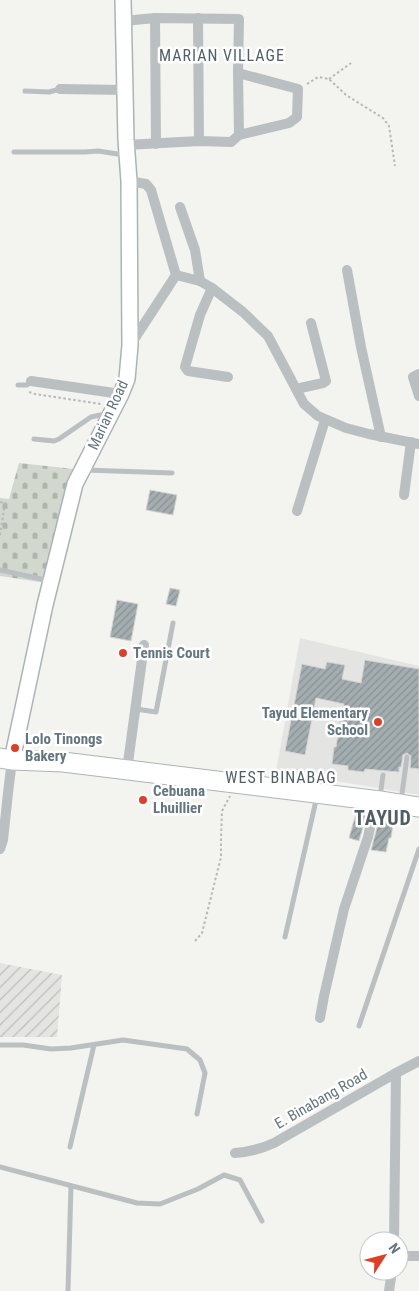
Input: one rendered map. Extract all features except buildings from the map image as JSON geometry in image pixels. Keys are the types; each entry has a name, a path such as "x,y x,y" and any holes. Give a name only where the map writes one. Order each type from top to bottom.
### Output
{"highway":[{"path":"6,759 63,762 419,807"}],"street":[{"name":"Marian Road","path":"6,759 74,484 126,379 130,345 129,181 123,0"},
{"path":"124,21 155,18 240,19 238,73 239,135"},
{"path":"155,18 156,144"},
{"path":"198,18 199,141"},
{"path":"127,150 156,144 199,141 231,142 239,135 289,123 297,117 298,89 238,73"},
{"path":"60,89 125,90"},
{"path":"129,181 146,184 151,190 176,276 130,345"},
{"path":"180,207 195,250 200,281"},
{"path":"347,270 361,347 381,437"},
{"path":"176,276 200,281 212,288 243,312 268,336 304,404 318,416 346,428 415,443 404,494"},
{"path":"212,288 200,315 185,367 188,371 228,377"},
{"path":"296,389 323,384 326,381 311,323"},
{"path":"419,374 413,378 419,396"},
{"path":"29,383 114,406"},
{"path":"297,511 325,420"},
{"path":"127,770 144,645"},
{"path":"0,849 3,840 6,759"},
{"path":"320,1018 344,909 378,801"},
{"name":"E. Binabang Road","path":"235,1153 262,1149 274,1143 419,1061"},
{"path":"394,1231 396,1073"}],"lane":[{"path":"24,91 49,92 60,89"},
{"path":"14,152 127,150"},
{"path":"18,385 29,383"},
{"path":"34,438 54,441 114,406"},
{"path":"82,470 172,473"},
{"path":"0,570 50,581"},
{"path":"136,710 156,712 173,623"},
{"path":"400,804 407,757"},
{"path":"378,801 383,775"},
{"path":"285,937 317,793"},
{"path":"359,1026 419,849"},
{"path":"0,1045 23,1045 51,1049 123,1040 187,1049 200,1060 206,1073 196,1114"},
{"path":"70,1147 94,1045"},
{"path":"0,1167 137,1203 160,1204 198,1189 224,1175 240,1180 262,1220"},
{"path":"68,1291 71,1186"}],"path":[{"path":"329,79 351,63"},
{"path":"298,89 318,77 329,79 346,95 383,118 388,126 395,166"},
{"path":"29,383 28,391 35,394 114,406"},
{"path":"0,502 5,503 0,535"},
{"path":"195,941 202,933 221,857 222,811 236,783"}],"shaded area":[{"name":"Tayud Elementary School","path":"300,638 419,666 419,795 276,771"},
{"path":"0,963 62,975 57,1037 0,1037"}],"green space":[{"path":"19,463 74,469 46,583 0,576 0,498 9,499"}],"place":[{"name":"Tennis Court","path":"123,653"},
{"name":"Tayud Elementary School","path":"378,722"},
{"name":"Lolo Tinongs Bakery","path":"15,748"},
{"name":"Cebuana Lhuillier","path":"143,800"}],"district":[{"name":"MARIAN VILLAGE","path":"222,55"},
{"name":"WEST BINABAG","path":"281,777"},
{"name":"TAYUD","path":"383,818"}]}
